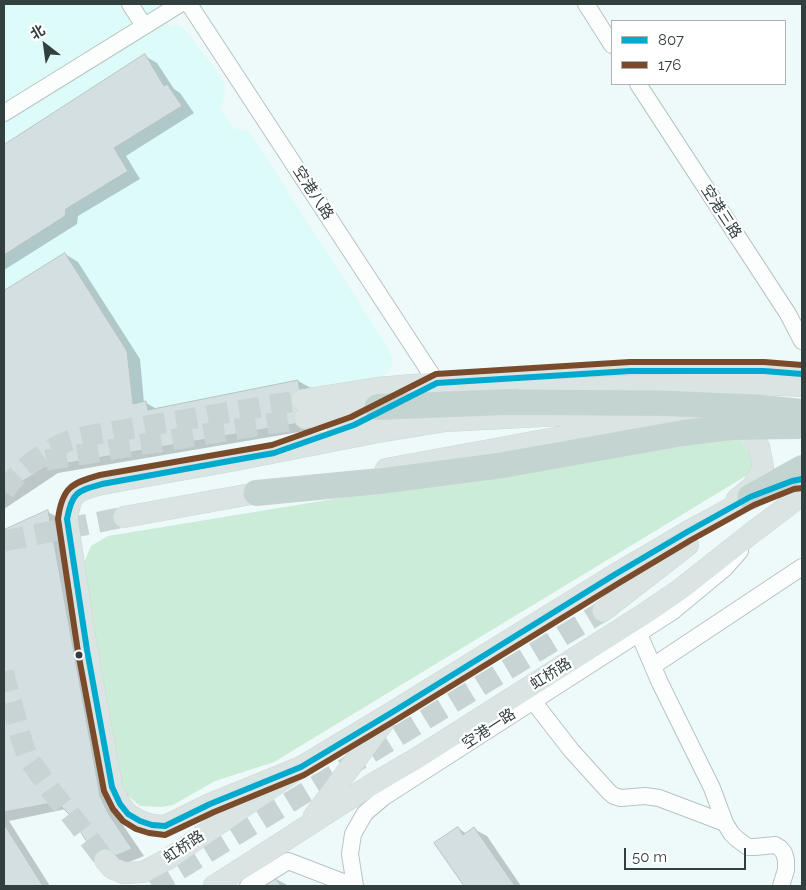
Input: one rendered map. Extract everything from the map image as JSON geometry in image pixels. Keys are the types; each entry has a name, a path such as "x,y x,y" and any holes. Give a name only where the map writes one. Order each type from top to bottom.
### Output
{"highway":[{"path":"377,407 509,402 653,403 752,407 802,412"},
{"path":"256,493 503,465 683,433 733,427 802,426"},
{"path":"750,497 802,468"}],"main road":[{"path":"802,374 764,371 630,371 436,383 377,388 303,409 377,407 437,398 628,386 737,383 802,386"},
{"path":"274,453 354,425 436,383"},
{"path":"301,767 217,800 165,826 152,825 128,814 120,804 112,787 87,650 67,519 69,503 75,493 102,484 446,421 802,405"},
{"path":"713,409 737,418 750,431 759,448 763,467 753,486 713,518"},
{"path":"124,517 555,438 690,410"},
{"name":"虹桥路","path":"105,860 112,868 124,873 143,872 168,859 301,767 614,575 750,497 802,479"},
{"name":"虹桥路","path":"214,886 370,785 417,758 641,616 682,588 802,495"},
{"path":"750,497 603,611 679,571 765,522"},
{"path":"306,827 391,713"}],"street":[{"path":"130,4 144,26"},
{"path":"4,113 180,4"},
{"name":"空港八路","path":"189,4 436,383"},
{"path":"586,4 611,43"},
{"name":"空港三路","path":"639,85 788,314 802,341"},
{"name":"空港一路","path":"354,886 350,854 353,834 365,812 384,797 672,612 725,568 765,522"},
{"path":"653,666 802,567"},
{"path":"639,634 686,737 712,788 725,823 737,839 748,847 775,845 780,848 786,860 786,870 781,886"},
{"path":"533,701 571,750 614,796 620,798 645,796 659,798 725,823"},
{"path":"248,886 288,860 354,886"}],"shaded area":[{"path":"4,4 154,4 171,27 178,25 184,29 223,80 225,93 221,110 233,128 249,131 385,343 392,357 390,370 381,378 45,467 4,493"}],"green space":[{"path":"737,433 759,468 274,762 215,781 173,805 162,807 140,806 126,794 116,778 84,563 91,546 108,536"}],"building":[{"path":"145,54 164,86 167,84 182,106 114,148 128,171 66,209 65,216 4,255 4,145"},
{"path":"65,253 127,351 133,404 146,401 148,410 298,380 305,422 45,467 4,493 4,291"},
{"path":"48,510 100,796 108,813 132,849 100,862 69,814 57,802 4,812 4,530"},
{"path":"4,824 43,886 4,886"},
{"path":"458,827 463,835 474,827 515,886 464,886 434,843"},
{"path":"274,876 281,886 259,886"}],"tunnel":[{"path":"4,491 33,462 50,450 71,440 302,400"},
{"path":"46,460 305,418"},
{"path":"4,541 124,517"},
{"path":"152,886 603,611"},
{"path":"4,671 28,758 105,860"}],"transit line":[{"name":"176","path":"802,365 764,362 630,362 436,374 351,417 272,445 100,475 75,484 62,500 58,519 78,652 104,791 113,809 123,821 136,829 165,835 214,812 304,775 691,540 754,505 794,489 802,488"},
{"name":"807","path":"802,374 764,371 630,371 437,383 354,425 274,453 102,484 81,491 71,503 67,519 87,650 112,787 120,804 128,814 152,825 165,826 210,804 301,767 687,532 750,497 802,479"}]}
